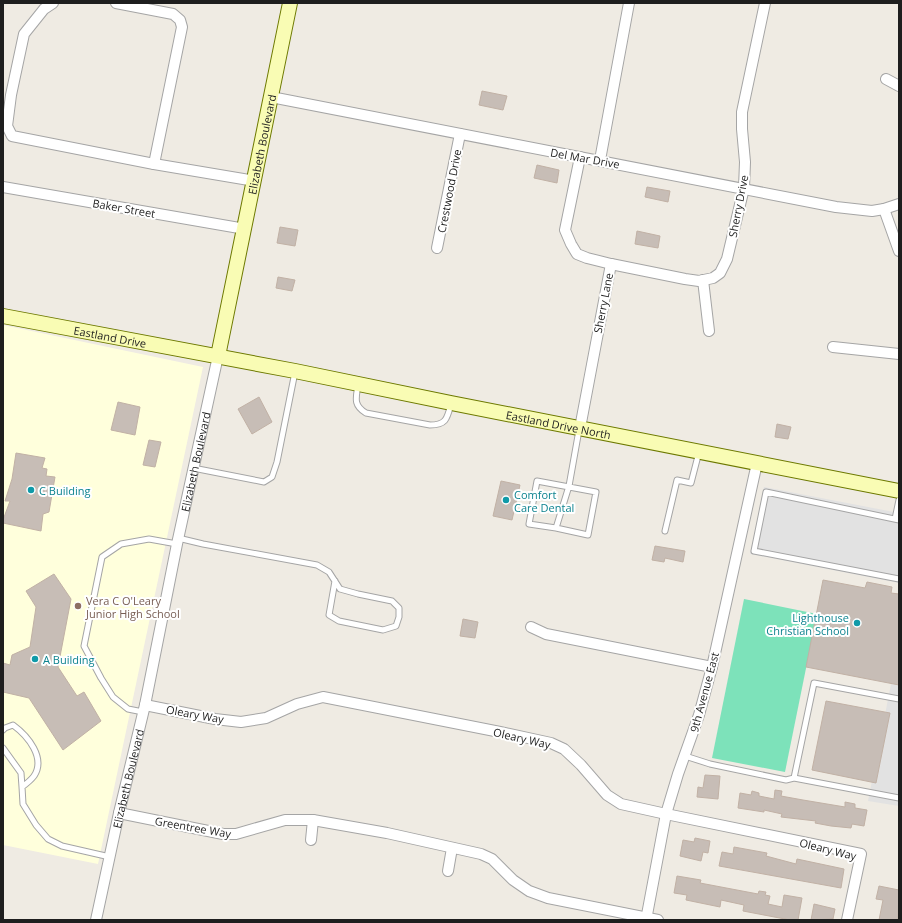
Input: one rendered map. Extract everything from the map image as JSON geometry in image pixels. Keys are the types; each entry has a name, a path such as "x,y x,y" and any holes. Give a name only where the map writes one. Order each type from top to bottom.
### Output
{"main road":[{"name":"Elizabeth Boulevard","path":"218,356 255,181 290,3"},
{"name":"Eastland Drive","path":"4,318 218,356"},
{"name":"Eastland Drive North","path":"218,356 899,491"}],"street":[{"path":"53,3 44,9 24,34 11,95 7,126 8,135 154,164 255,181"},
{"path":"116,3 173,14 180,20 182,27 154,164"},
{"path":"600,160 629,3"},
{"name":"Sherry Drive","path":"610,264 698,281 713,278 720,273 727,259 744,188 745,162 742,112 765,3"},
{"path":"886,79 899,86"},
{"name":"Del Mar Drive","path":"271,97 836,207 872,211 899,204"},
{"name":"Crestwood Drive","path":"437,248 460,134"},
{"name":"Sherry Lane","path":"580,157 565,230 571,244 578,254 610,264 580,428"},
{"name":"Baker Street","path":"3,187 245,229"},
{"path":"884,209 899,251"},
{"path":"703,280 709,331"},
{"path":"833,347 899,354"},
{"name":"Elizabeth Boulevard","path":"96,920 144,708 177,541 218,356"},
{"name":"9th Avenue East","path":"646,919 666,814 700,715 757,463"},
{"path":"531,627 546,634 712,667"},
{"name":"Oleary Way","path":"144,708 241,722 266,718 297,704 322,697 551,743 564,750 582,765 607,795 621,804 861,854 847,920"},
{"name":"Greentree Way","path":"119,814 223,834 236,834 285,820 313,820 387,833 481,854 492,859 513,880 529,891 548,898 646,919 658,920"},
{"path":"311,840 313,820"},
{"path":"448,871 452,848"}],"lane":[{"path":"193,468 264,482 272,477 277,462 295,371"},
{"path":"358,384 356,401 359,409 366,413 430,425 440,425 448,418 451,403"},
{"path":"556,528 568,486 580,428"},
{"path":"665,532 677,480 691,483 699,452"},
{"path":"537,481 596,492 588,535 556,528 529,524 537,481"},
{"path":"899,500 897,519 766,492 754,551 899,579"},
{"path":"144,708 128,709 113,697 84,646 102,557 121,544 149,539 177,541 202,544 318,565 329,572 335,581 340,589 392,601 399,608 399,617 396,626 383,630 338,621 329,614 335,581"},
{"path":"794,778 814,683 899,698"},
{"path":"3,730 13,725 20,730 34,748 38,758 36,771 33,777 22,787"},
{"path":"3,748 21,773 23,804 36,825 48,839 62,846 110,857"},
{"path":"685,756 726,768 786,780 794,778 899,798"}],"shaded area":[{"name":"Vera C O'Leary Junior High School","path":"3,325 203,367 98,864 3,845"},
{"path":"764,487 899,513 899,583 750,554"},
{"path":"891,684 899,685 899,806 868,801"}],"green space":[{"path":"744,599 817,614 785,772 712,758"}],"building":[{"path":"482,91 507,96 503,110 479,105"},
{"path":"537,165 559,170 557,183 534,178"},
{"path":"647,187 670,191 668,202 645,197"},
{"path":"280,227 298,230 295,246 277,243"},
{"path":"637,231 660,236 658,248 635,244"},
{"path":"278,277 295,280 292,291 276,288"},
{"path":"259,397 272,422 252,434 238,409"},
{"path":"118,402 140,407 135,435 111,430"},
{"path":"777,424 791,427 788,439 775,437"},
{"path":"149,440 161,442 155,467 143,465"},
{"name":"C Building","path":"16,453 45,458 42,468 47,469 46,476 55,477 49,512 43,514 41,531 3,523 10,501 5,501 12,479"},
{"name":"Comfort Care Dental","path":"501,481 520,485 512,520 493,516"},
{"path":"655,546 685,551 683,562 665,558 664,562 652,560"},
{"name":"A Building","path":"54,574 71,599 58,667 77,696 84,692 101,721 63,750 29,698 3,692 3,663 10,665 12,655 30,647 36,607 26,591"},
{"name":"Lighthouse Christian School","path":"823,580 865,588 867,582 892,587 891,593 899,594 899,685 806,667"},
{"path":"463,619 478,622 475,638 460,636"},
{"path":"826,701 890,713 876,783 812,770"},
{"path":"705,775 720,776 718,799 697,797 698,787 703,788"},
{"path":"775,790 782,791 781,796 803,800 845,807 845,802 855,804 855,808 867,810 864,826 852,824 851,828 831,826 815,823 816,821 781,817 782,814 764,810 764,812 738,808 740,793 751,795 752,791 759,793 759,796 774,799"},
{"path":"695,838 710,841 708,853 703,852 701,861 680,856 683,840 694,842"},
{"path":"734,847 767,853 766,856 796,864 797,859 844,869 841,888 719,866 722,852 733,854"},
{"path":"677,876 701,880 700,883 758,894 759,891 766,892 765,895 770,896 768,904 782,907 784,895 802,898 798,920 790,920 743,911 744,905 721,900 720,907 686,900 687,895 674,893"},
{"path":"879,886 899,890 898,920 879,920 883,900 876,899"},
{"path":"814,904 835,909 833,919 811,920"}],"place":[{"name":"C Building","path":"31,490"},
{"name":"Comfort Care Dental","path":"506,500"},
{"name":"Vera C O'Leary Junior High School","path":"78,606"},
{"name":"Lighthouse Christian School","path":"857,623"},
{"name":"A Building","path":"35,659"}]}
